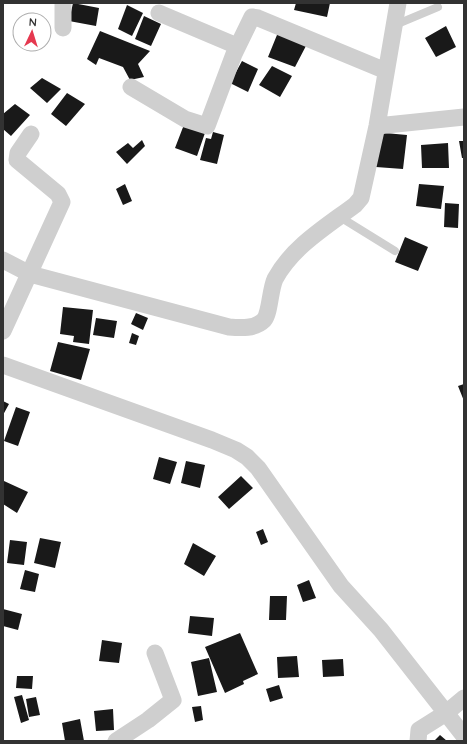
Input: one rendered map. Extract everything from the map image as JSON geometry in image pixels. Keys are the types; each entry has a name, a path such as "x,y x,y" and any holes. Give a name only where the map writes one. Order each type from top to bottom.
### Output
{"street":[{"path":"63,3 63,28"},
{"path":"3,260 30,274 229,327 251,327 262,321 266,317 272,285 284,265 306,244 355,205 363,194 377,126 398,3"},
{"path":"159,13 237,46"},
{"path":"131,87 185,119 207,126 237,46 252,17 258,18 386,71"},
{"path":"377,126 464,117"},
{"path":"3,331 62,202 58,194 17,160 18,154 31,134"},
{"path":"3,365 212,440 247,457 258,468 341,586 381,630 464,736"},
{"path":"116,741 148,720 173,700 155,653"},
{"path":"418,741 419,730 446,713 464,698"}],"lane":[{"path":"394,25 438,7"},
{"path":"340,217 395,251"}],"building":[{"path":"73,3 99,8 96,26 69,21"},
{"path":"296,3 330,3 327,17 294,10"},
{"path":"127,5 143,13 132,36 118,29"},
{"path":"144,16 161,24 151,46 135,39"},
{"path":"446,26 456,47 436,57 425,38"},
{"path":"279,30 308,42 295,67 268,57"},
{"path":"100,31 150,51 138,64 144,77 130,80 123,67 99,58 96,65 87,59"},
{"path":"242,61 258,69 248,92 230,83"},
{"path":"272,66 292,76 280,97 259,85"},
{"path":"42,78 61,89 47,103 30,88"},
{"path":"67,93 85,104 66,126 51,114"},
{"path":"15,104 30,115 11,136 3,129 3,114"},
{"path":"185,122 206,130 197,156 175,148"},
{"path":"213,132 224,135 217,164 200,160 206,138 211,139"},
{"path":"385,133 407,135 403,169 376,167 377,138"},
{"path":"142,140 145,146 127,164 116,152 128,143 133,148"},
{"path":"459,141 464,141 464,158 462,158"},
{"path":"448,143 449,168 422,168 421,145"},
{"path":"125,184 132,201 123,205 116,189"},
{"path":"419,184 444,186 441,209 416,206"},
{"path":"445,203 459,204 458,228 444,227"},
{"path":"405,237 428,247 418,271 395,262"},
{"path":"63,307 93,310 89,344 73,342 74,336 60,334"},
{"path":"136,313 148,318 143,330 131,324"},
{"path":"96,318 117,321 114,338 93,335"},
{"path":"132,333 139,336 136,345 129,343"},
{"path":"58,342 90,349 81,380 50,371"},
{"path":"464,384 464,401 458,386"},
{"path":"3,401 9,404 3,415"},
{"path":"16,407 30,412 18,446 4,441"},
{"path":"159,457 177,462 170,484 153,479"},
{"path":"186,461 205,465 200,488 181,483"},
{"path":"241,476 253,488 229,509 218,497"},
{"path":"4,481 28,492 17,513 3,504"},
{"path":"263,529 268,542 261,545 256,532"},
{"path":"40,538 61,542 55,568 34,563"},
{"path":"10,540 27,542 24,565 7,563"},
{"path":"193,543 216,556 204,576 184,564"},
{"path":"25,570 39,574 35,592 20,589"},
{"path":"309,580 316,598 303,602 297,585"},
{"path":"270,596 287,596 286,620 269,620"},
{"path":"3,609 22,614 18,630 3,626"},
{"path":"190,616 214,618 212,636 188,633"},
{"path":"240,633 258,674 243,681 244,684 225,693 205,647"},
{"path":"102,640 122,643 119,663 99,661"},
{"path":"297,656 299,677 278,678 277,657"},
{"path":"209,658 217,692 198,696 191,662"},
{"path":"343,659 344,676 323,677 322,660"},
{"path":"17,676 33,676 32,689 16,688"},
{"path":"279,685 283,698 270,702 266,689"},
{"path":"22,695 29,720 21,723 14,697"},
{"path":"36,697 40,715 29,717 26,699"},
{"path":"201,706 203,720 195,722 192,707"},
{"path":"113,709 114,730 96,731 94,711"},
{"path":"80,719 84,741 65,741 62,723"},
{"path":"440,735 447,741 434,741"}]}
